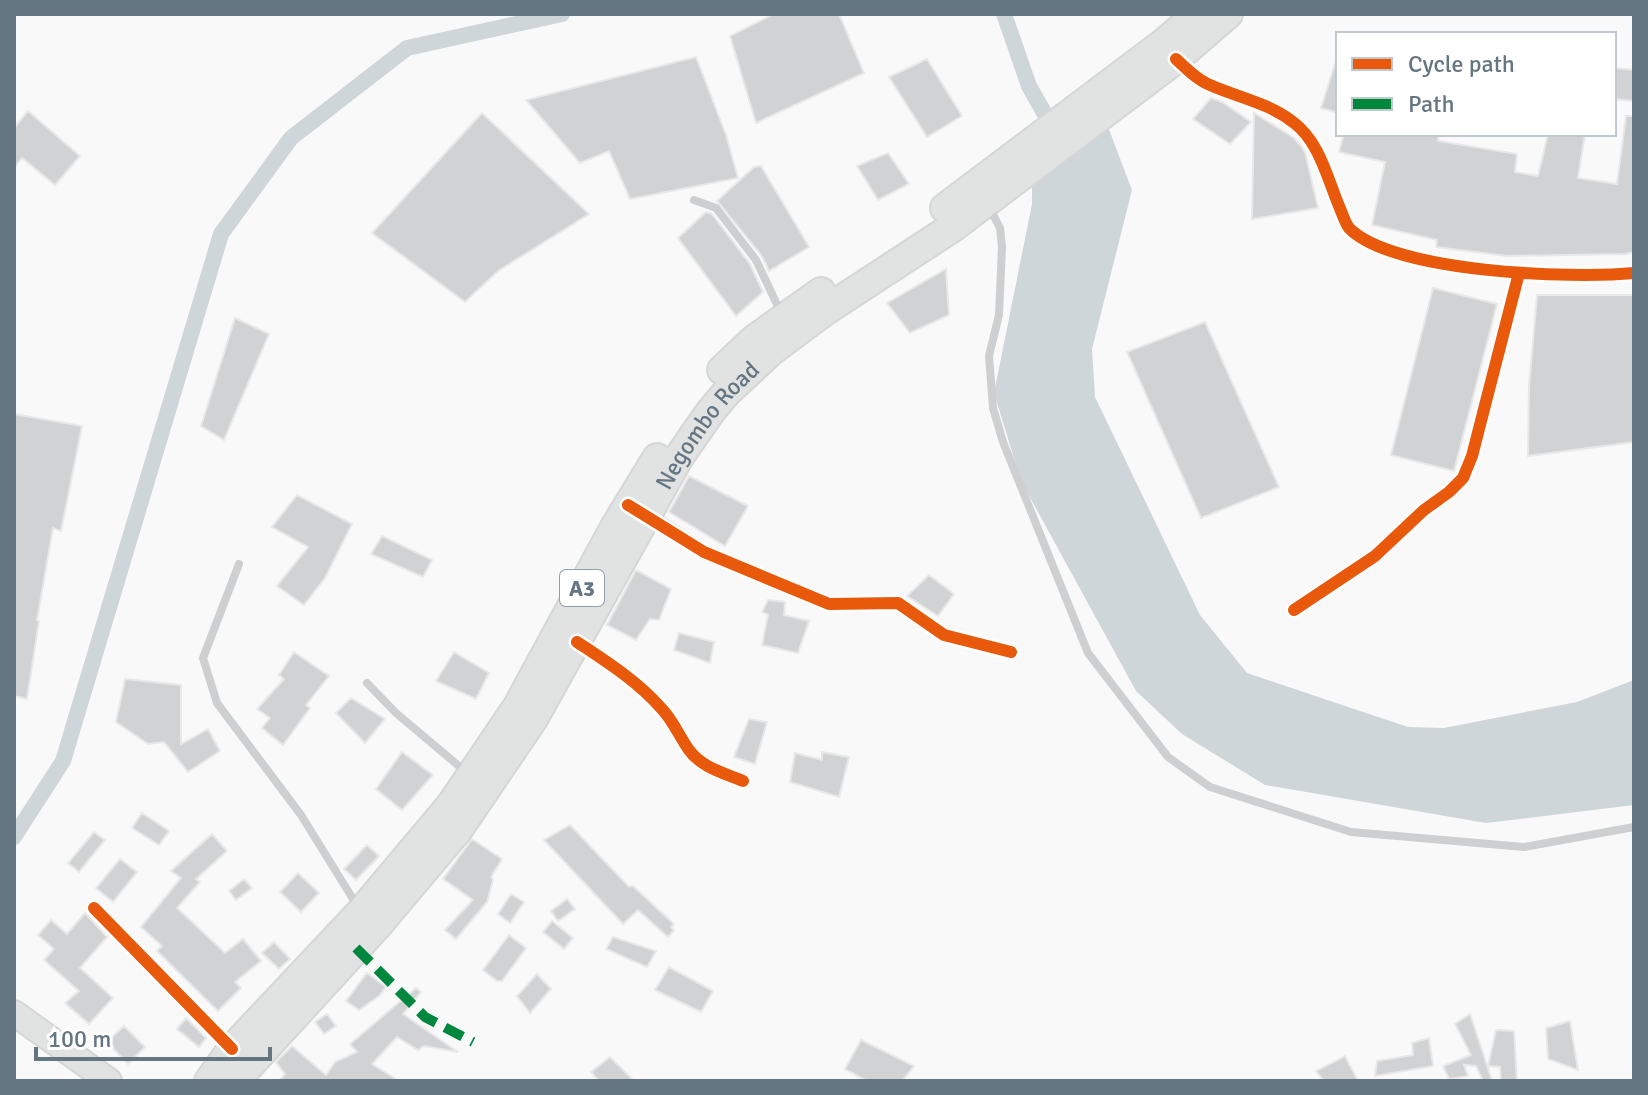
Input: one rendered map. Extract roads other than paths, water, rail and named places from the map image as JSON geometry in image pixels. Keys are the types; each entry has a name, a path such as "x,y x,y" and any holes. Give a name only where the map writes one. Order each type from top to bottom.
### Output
{"highway":[{"name":"Negombo Road","path":"1113,94 1198,14"},
{"name":"Negombo Road","path":"787,327 938,214 1019,164 1113,94 1176,59 1228,14"},
{"name":"Negombo Road","path":"235,1081 376,927 457,831 519,741 577,642 680,420 709,384 755,339 787,327 986,202 1019,164"},
{"name":"Negombo Road","path":"209,1081 232,1049 406,861 470,776 525,695 638,510"}],"main road":[{"path":"14,1013 109,1081"}],"street":[{"path":"1176,59 1206,84 1259,103 1293,122 1313,142 1348,227 1385,249 1439,264 1519,273 1597,277 1634,273"},
{"path":"1294,610 1375,556 1463,478 1472,456 1519,273"},
{"path":"638,510 704,552 829,604 898,603 944,635 1011,652"},
{"path":"577,642 624,673 664,710 696,759 743,781"},
{"path":"94,908 232,1049"}],"lane":[{"path":"694,200 716,208 756,260 787,327"},
{"path":"986,202 1000,228 1002,247 999,315 989,356 993,408 1003,442 1088,653 1168,757 1210,787 1351,832 1524,847 1634,827"},
{"path":"239,564 203,658 217,703 301,815 361,912"},
{"path":"367,683 396,713 470,776"}],"waterway":[{"path":"14,837 63,761 221,234 291,138 407,48 562,14"},
{"path":"1004,14 1029,86 1055,132"}]}
